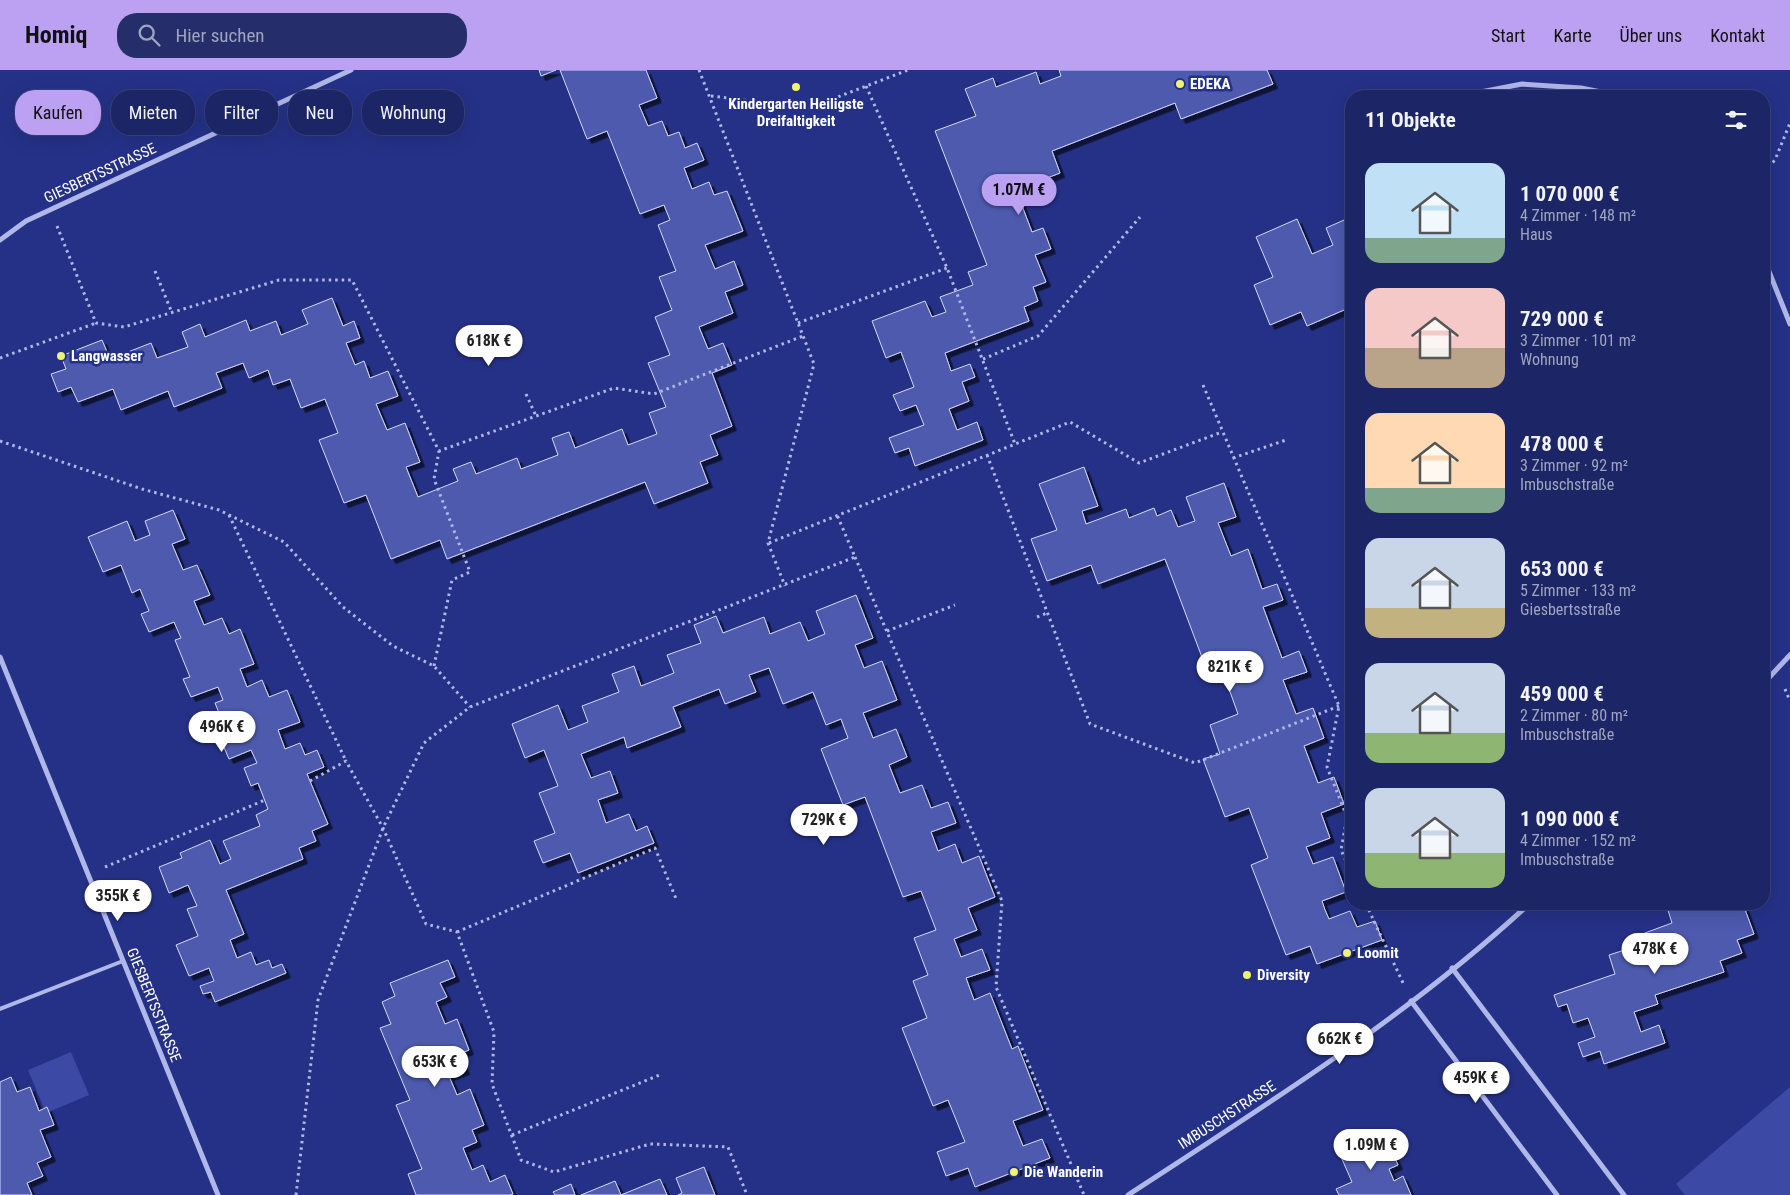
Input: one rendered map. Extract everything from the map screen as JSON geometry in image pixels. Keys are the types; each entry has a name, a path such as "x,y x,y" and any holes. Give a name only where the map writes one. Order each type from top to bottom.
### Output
{"street":[{"name":"GIESBERTSSTRASSE","path":"0,240 26,221 351,70"},
{"path":"1491,90 1522,84 1591,90"},
{"path":"1770,274 1790,324"},
{"path":"1770,677 1790,655"},
{"name":"GIESBERTSSTRASSE","path":"0,657 218,1195"},
{"name":"IMBUSCHSTRASSE","path":"1128,1195 1292,1087 1411,1001 1500,931 1523,910"},
{"path":"1452,968 1624,1195"},
{"path":"1411,1001 1557,1195"}],"lane":[{"path":"0,1009 123,961"}],"path":[{"path":"699,70 711,96 814,364 768,543 785,586"},
{"path":"711,96 809,108 908,70"},
{"path":"866,86 947,268 1015,444"},
{"path":"1770,165 1774,160 1790,123"},
{"path":"50,210 96,323"},
{"path":"982,359 1038,336 1140,217"},
{"path":"798,323 947,268"},
{"path":"155,271 172,313"},
{"path":"0,358 96,323 124,327 279,280 352,280 439,451 434,479 470,572 452,580 434,666"},
{"path":"439,451 614,388 654,394 803,336"},
{"path":"1203,385 1339,706 1327,767 1345,812"},
{"path":"526,394 536,416"},
{"path":"768,543 1070,422 1140,464 1223,432"},
{"path":"1233,458 1286,440"},
{"path":"0,441 142,489 229,514 284,542 342,607 393,646 434,666 470,707"},
{"path":"987,455 1090,724 1195,763 1339,706"},
{"path":"229,514 346,761 383,828 426,924 457,932 655,848 676,900"},
{"path":"837,515 1002,900 996,987 1084,1195"},
{"path":"296,1195 318,1000 383,828 424,743 470,707 785,586 855,557"},
{"path":"887,632 955,605"},
{"path":"1037,617 1047,613"},
{"path":"310,781 346,761"},
{"path":"88,874 264,800"},
{"path":"1345,828 1341,850 1345,859"},
{"path":"1369,910 1411,1001"},
{"path":"457,932 494,1032 492,1084 521,1160 554,1172 650,1144 728,1147 747,1195"},
{"path":"512,1135 662,1074"}],"shaded area":[{"path":"71,1052 89,1095 46,1113 28,1070"},
{"path":"1790,1087 1790,1195 1685,1195 1676,1184"}],"building":[{"path":"539,70 556,70 541,76"},
{"path":"560,70 646,70 657,98 639,105 648,126 662,121 668,136 679,132 685,148 697,143 704,160 684,168 692,189 709,182 714,195 727,191 743,231 705,245 715,269 734,261 743,285 725,292 733,313 699,327 708,349 723,343 732,365 712,373 732,426 710,435 718,455 700,462 708,483 654,504 645,482 447,559 440,540 391,559 366,495 344,503 319,440 338,433 325,399 301,408 290,379 273,385 268,370 249,378 243,363 216,373 222,388 174,407 168,391 121,410 113,389 78,402 71,387 58,392 51,374 66,369 61,356 102,340 110,359 151,343 157,358 188,347 182,332 200,324 205,337 246,320 250,331 276,321 281,335 308,324 302,310 332,298 343,326 354,321 360,338 346,343 355,365 364,361 370,378 388,371 398,396 376,404 387,430 405,423 420,462 406,467 418,497 458,481 453,469 471,462 476,474 517,458 521,469 558,455 552,438 569,432 575,448 622,429 628,445 657,434 649,413 666,407 648,363 670,355 655,317 672,310 659,277 676,271 658,225 670,220 664,205 640,214 607,131 587,139"},
{"path":"1059,70 1267,70 1273,84 1181,119 1175,103 1052,151 1060,173 1016,190 1032,232 1043,228 1051,249 1035,255 1046,282 1033,287 1038,301 1024,307 1029,321 945,353 951,371 970,364 975,377 962,382 969,401 949,409 957,430 977,422 983,440 915,466 909,448 895,453 889,438 924,425 916,405 900,411 893,395 914,387 901,352 886,358 872,321 925,301 932,317 946,312 940,297 973,285 968,272 987,265 935,131 976,116 965,89 993,78 996,87 1036,72 1040,84 1061,76"},
{"path":"1297,219 1312,254 1333,245 1326,228 1345,220 1345,310 1307,326 1301,312 1270,325 1254,285 1273,277 1256,237"},
{"path":"1084,467 1098,506 1082,511 1086,524 1126,509 1129,518 1154,508 1157,516 1171,510 1178,527 1195,521 1186,497 1224,483 1236,517 1218,523 1231,556 1248,549 1262,589 1277,584 1283,600 1263,607 1282,658 1299,651 1307,672 1283,680 1296,714 1313,708 1324,738 1304,746 1318,783 1334,777 1344,804 1321,813 1330,838 1306,847 1313,864 1333,857 1345,889 1345,892 1322,901 1325,910 1329,919 1350,911 1357,927 1375,921 1382,940 1317,964 1310,946 1286,955 1251,865 1268,858 1249,808 1225,817 1203,759 1220,754 1210,725 1238,714 1220,664 1206,668 1165,559 1098,584 1091,565 1047,581 1031,539 1057,530 1039,484"},
{"path":"173,510 185,539 172,544 183,570 197,565 210,595 194,601 204,625 222,618 229,634 240,629 254,664 240,669 247,687 262,680 269,697 287,690 300,722 278,730 285,749 300,743 305,755 317,750 324,767 307,774 328,824 312,831 316,841 299,848 303,859 226,890 244,934 230,940 237,958 251,952 256,965 269,960 272,968 282,964 286,973 215,1002 211,992 203,994 200,986 214,981 209,968 189,976 176,945 198,936 187,909 197,906 188,885 169,893 159,867 182,858 180,853 210,840 220,864 231,859 223,841 260,826 256,815 268,809 258,783 251,786 244,768 257,763 251,750 229,759 220,738 228,735 215,703 223,700 218,687 191,697 183,679 190,677 175,640 181,638 174,622 149,632 141,614 149,611 140,589 132,593 121,565 103,572 88,537 127,521 135,541 150,535 145,521"},
{"path":"856,595 873,638 855,645 864,668 882,661 897,700 863,713 873,738 896,729 907,757 889,765 900,793 922,785 931,808 948,802 956,823 931,832 938,851 955,844 962,863 979,856 995,897 968,908 977,930 954,939 961,957 982,949 990,970 966,978 974,1000 990,993 1012,1049 1018,1046 1043,1110 1013,1121 1023,1146 1042,1139 1050,1158 975,1187 968,1168 946,1176 937,1152 965,1142 948,1100 933,1106 902,1028 927,1018 913,981 928,975 914,938 936,930 921,891 903,897 865,797 843,805 821,749 848,738 841,719 826,725 813,692 783,704 769,668 749,675 756,692 725,704 719,689 673,707 681,727 627,748 624,737 581,754 591,778 610,771 618,793 598,800 606,823 629,814 636,831 647,826 654,843 578,873 570,853 543,863 534,841 555,833 539,793 558,786 544,750 525,758 512,724 558,705 568,730 588,722 582,706 619,692 612,674 634,666 641,686 674,673 667,655 701,643 694,625 716,616 723,633 764,617 770,634 800,622 808,641 825,634 816,611"},
{"path":"1668,910 1745,910 1754,934 1737,940 1742,953 1720,961 1724,972 1655,995 1658,1004 1634,1012 1641,1032 1659,1025 1665,1043 1604,1064 1600,1051 1583,1057 1578,1043 1595,1037 1588,1018 1573,1023 1567,1004 1558,1007 1554,995 1615,974 1609,955 1637,946 1634,937 1672,923"},
{"path":"448,960 455,977 440,983 447,997 436,1002 445,1024 457,1019 469,1050 459,1054 465,1070 449,1076 457,1095 470,1089 484,1125 472,1130 477,1142 463,1148 472,1170 483,1165 490,1182 505,1175 513,1194 510,1195 416,1195 408,1174 422,1169 396,1105 410,1100 380,1028 391,1024 382,1002 395,996 390,983"},
{"path":"11,1077 17,1092 30,1087 39,1111 47,1107 54,1125 40,1130 51,1157 37,1163 43,1176 27,1183 32,1195 0,1195 0,1082"},
{"path":"1369,1137 1374,1150 1389,1144 1398,1165 1389,1169 1394,1181 1403,1176 1411,1195 1339,1195 1336,1189 1352,1182 1338,1150"},
{"path":"704,1167 715,1195 678,1195 682,1193 676,1178"},
{"path":"660,1179 667,1195 621,1195"},
{"path":"615,1181 621,1195 581,1195"},
{"path":"571,1184 575,1195 555,1195 553,1192"}],"place":[{"name":"EDEKA","path":"1180,84"},
{"name":"Kindergarten Heiligste Dreifaltigkeit","path":"796,87"},
{"name":"Langwasser","path":"61,356"},
{"name":"Loomit","path":"1347,953"},
{"name":"Diversity","path":"1247,975"},
{"name":"Die Wanderin","path":"1014,1172"}]}
